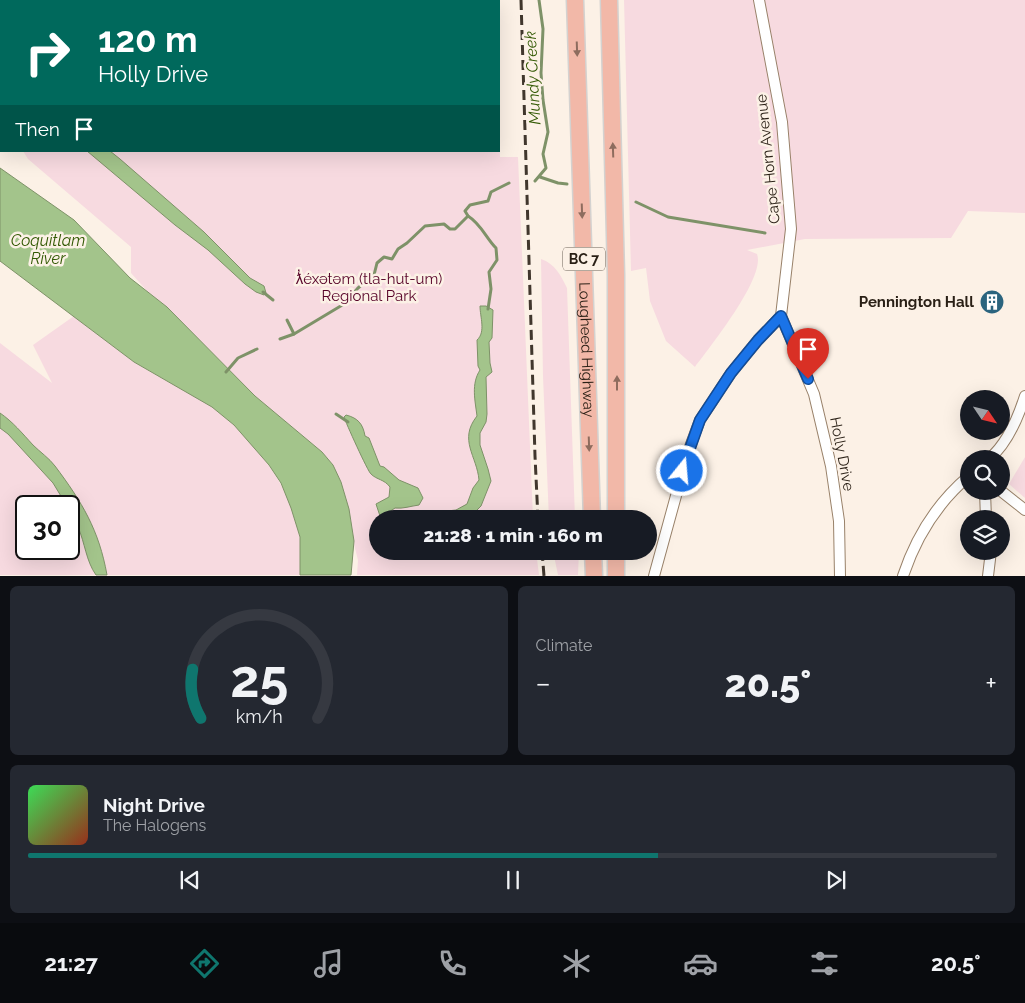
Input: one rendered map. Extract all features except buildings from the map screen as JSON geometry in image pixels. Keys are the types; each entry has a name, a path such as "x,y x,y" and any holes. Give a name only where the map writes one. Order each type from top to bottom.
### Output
{"main road":[{"name":"Lougheed Highway","path":"576,0 592,510"},
{"name":"Lougheed Highway","path":"609,0 616,275 616,510"},
{"path":"593,560 594,576"},
{"path":"616,560 616,576"}],"street":[{"name":"Cape Horn Avenue","path":"759,0 782,122 791,228 781,316"},
{"path":"654,576 688,452 700,420 731,373 781,316"},
{"name":"Holly Drive","path":"781,316 814,394 831,466 839,521 840,576"},
{"path":"998,450 1010,433 1025,396"},
{"path":"903,576 927,523 950,492 960,484"},
{"path":"1010,498 1025,510"},
{"path":"988,576 990,560"}],"green space":[{"path":"624,0 1025,0 1025,213 968,211 951,238 805,239 747,250 757,254 758,265 753,279 724,329 695,367 666,341 650,301 646,268 631,271"},
{"name":"ƛ̓éxətəm (tla-hut-um) Regional Park","path":"24,152 500,152 500,157 518,157 533,510 369,510 369,560 537,560 539,575 357,575 358,560 341,483 333,465 322,452 255,396 167,307 148,292 131,273 131,247 28,159"},
{"path":"541,259 557,270 567,288 575,510 549,510 543,376"},
{"path":"74,316 134,362 213,408 228,420 256,449 280,483 296,519 301,552 300,575 0,575 0,343 52,383 33,345"},
{"path":"1025,457 1025,498 1010,485"},
{"path":"555,560 579,560 578,575 558,575"}],"water":[{"path":"88,152 111,152 204,232 250,278 264,286 266,293 264,295 256,292 245,284 208,250 175,225"},
{"name":"Coquitlam River","path":"0,168 74,220 130,278 167,307 255,396 322,452 333,465 341,482 349,509 354,541 351,575 300,575 300,537 281,483 269,465 234,425 212,407 134,362 0,261"},
{"path":"480,306 486,306 493,310 492,338 489,342 492,372 486,377 487,414 486,422 480,433 480,445 491,481 481,506 477,510 456,510 467,504 473,488 479,480 470,448 469,433 477,416 474,392 475,381 480,370 478,366 477,340 482,329"},
{"path":"0,413 53,463 75,495 60,495 53,483 8,434 0,428"},
{"path":"346,415 354,418 361,425 365,436 369,438 380,466 384,467 399,480 418,488 423,498 419,505 392,510 378,510 376,504 389,497 390,487 373,476 369,471 344,417"},
{"path":"80,502 94,530 104,559 107,575 96,575 90,564 80,533"}],"waterway":[{"name":"Mundy Creek","path":"535,181 546,168 543,154 548,132 541,73 543,29 539,0"},
{"path":"540,177 567,184"},
{"path":"280,339 294,334 344,304 358,288 374,275 377,263 384,257 392,259 398,249 425,226 444,224 450,229 455,229 468,216 465,211 470,205 488,201 491,192 509,183"},
{"path":"636,202 668,217 765,233"},
{"path":"468,216 496,248 497,260 489,272 491,289 488,309"},
{"path":"263,292 273,300"},
{"path":"287,320 294,334"},
{"path":"226,372 238,358 257,349"},
{"path":"336,414 348,422"}],"railway":[{"path":"521,0 538,510"},
{"path":"543,560 544,576"}],"place":[{"name":"Pennington Hall","path":"992,302"}],"route":[{"path":"682,471 700,420 731,373 781,316 808,379"}]}
